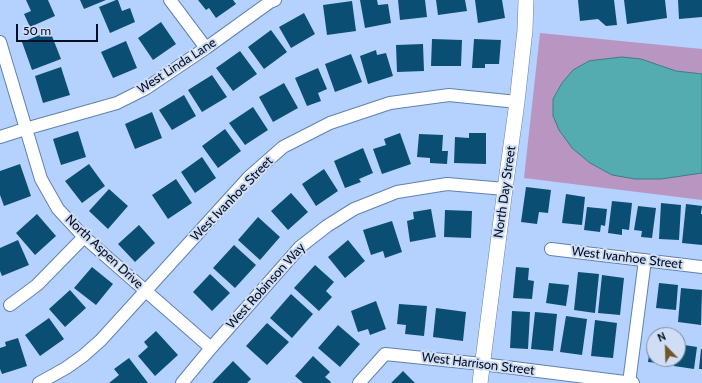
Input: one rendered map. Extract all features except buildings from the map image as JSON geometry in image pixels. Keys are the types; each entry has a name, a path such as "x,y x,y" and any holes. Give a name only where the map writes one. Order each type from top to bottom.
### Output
{"street":[{"path":"170,0 206,48"},
{"name":"West Linda Lane","path":"0,137 117,103 145,89 275,0"},
{"name":"North Day Street","path":"480,383 517,102 525,30 526,0"},
{"name":"North Aspen Drive","path":"0,42 41,179 58,209 84,237 211,348"},
{"name":"West Ivanhoe Street","path":"39,383 66,368 83,356 100,340 249,177 283,147 330,123 390,103 449,95 517,102"},
{"name":"West Robinson Way","path":"182,383 300,247 327,226 354,209 397,192 447,184 505,189"},
{"path":"10,305 38,285 84,237"},
{"name":"West Ivanhoe Street","path":"551,249 702,267"},
{"path":"630,383 645,260"},
{"name":"West Harrison Street","path":"359,383 385,354 482,364 630,383"}],"shaded area":[{"path":"540,33 702,49 702,200 524,178"},
{"path":"622,57 641,59 676,71 702,74 702,173 661,179 635,179 612,175 590,163 572,148 559,130 553,116 553,99 562,83 573,70 589,61"}]}
